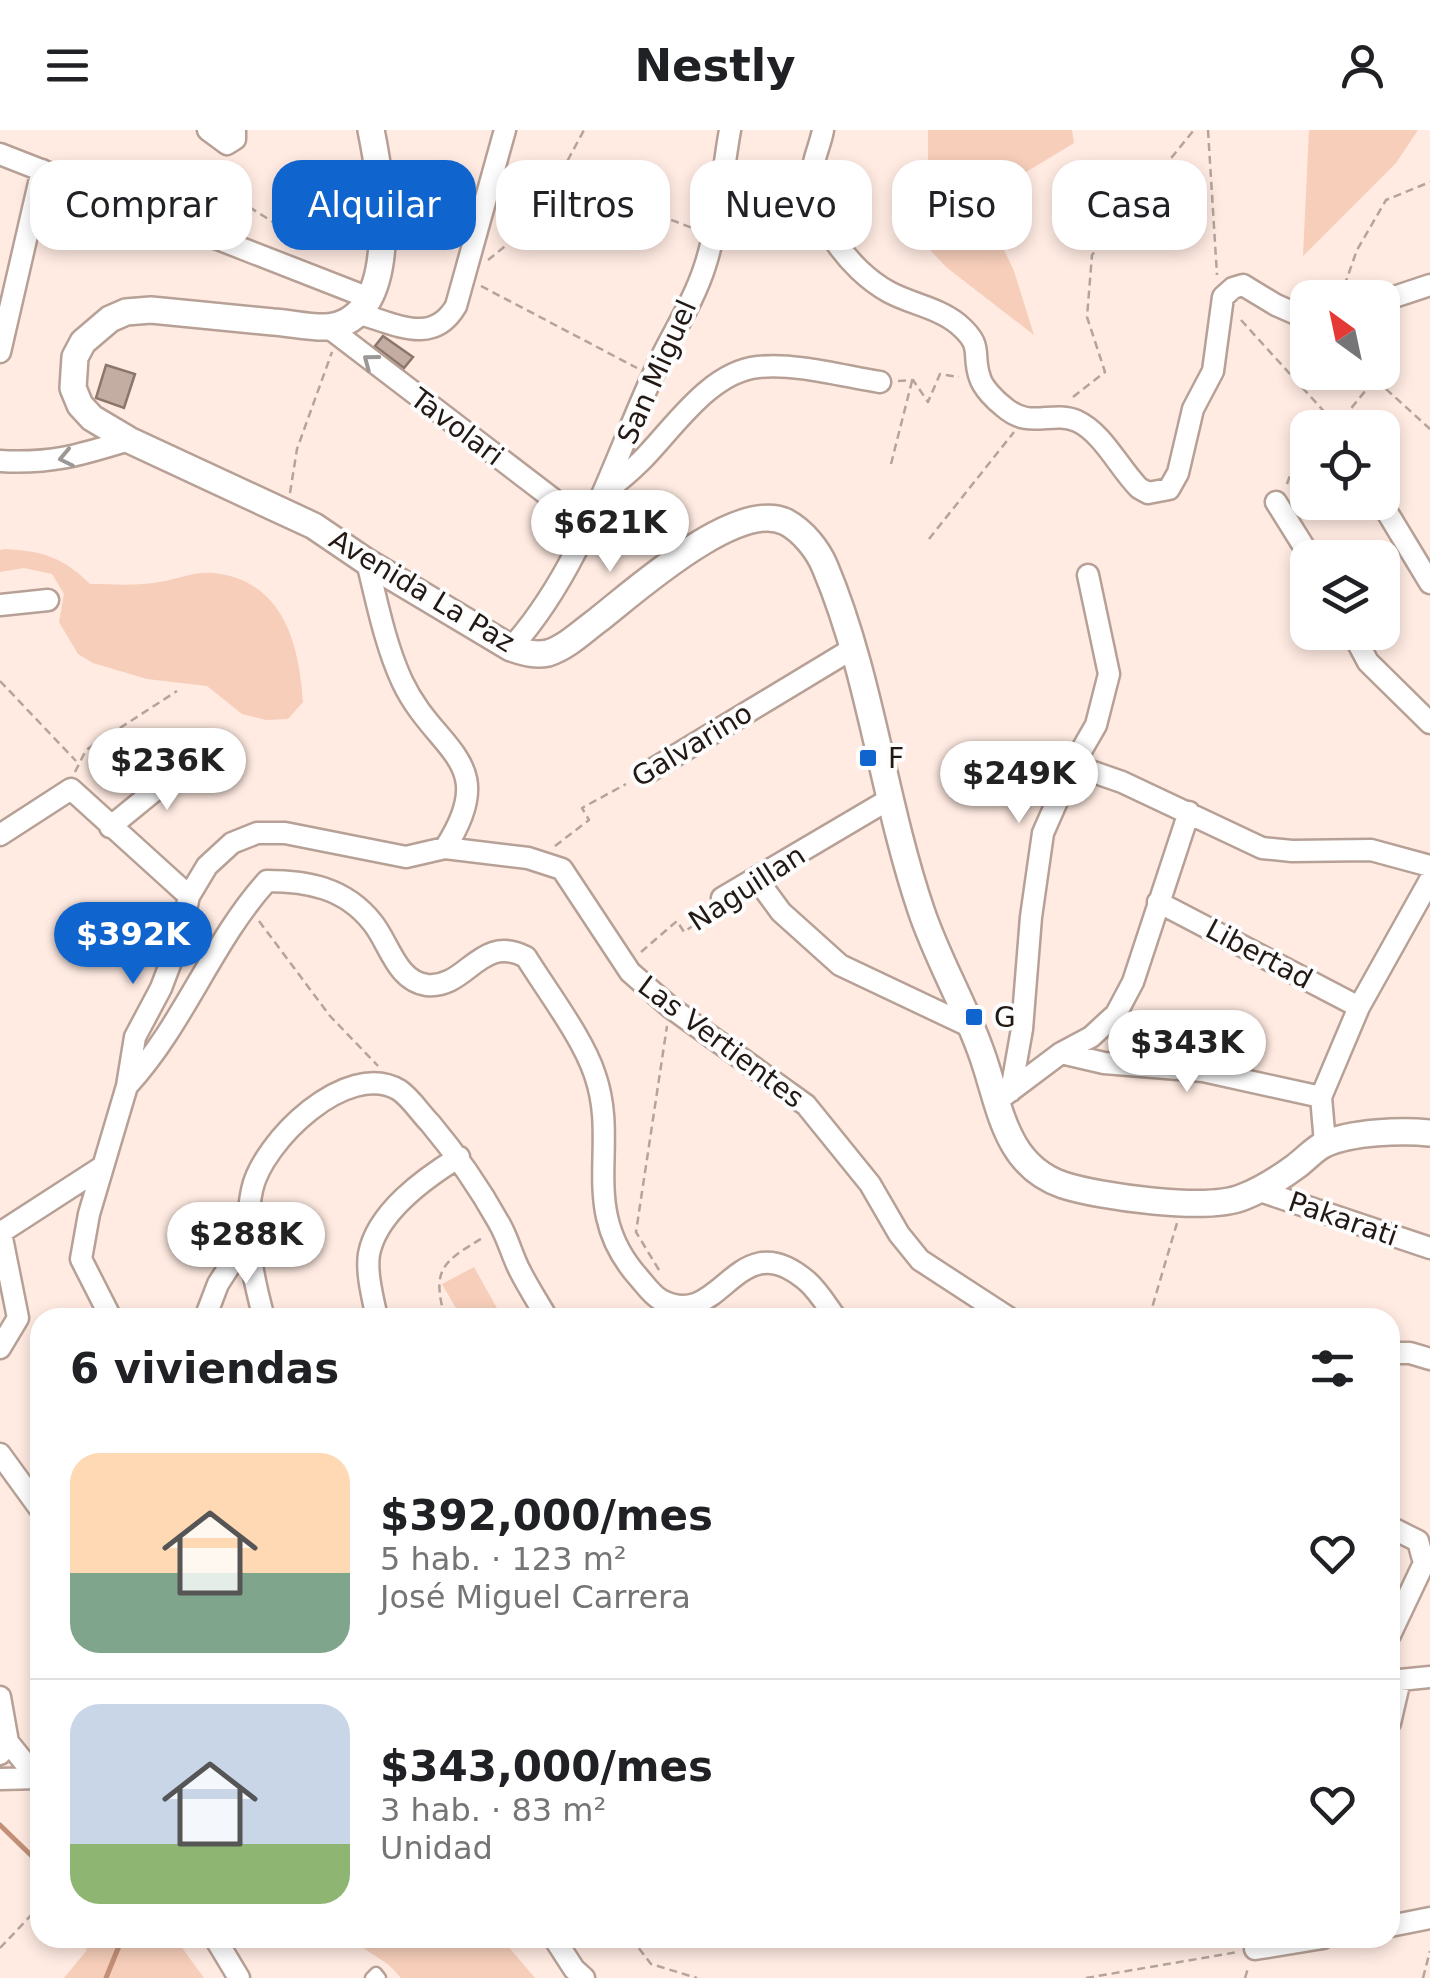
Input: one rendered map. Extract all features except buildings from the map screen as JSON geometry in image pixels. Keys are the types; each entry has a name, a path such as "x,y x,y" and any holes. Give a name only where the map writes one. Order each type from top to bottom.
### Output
{"street":[{"path":"208,130 227,144 233,136"},
{"path":"371,130 378,160"},
{"path":"232,250 425,331 434,329 443,324 456,306 469,275 504,130"},
{"name":"San Miguel","path":"725,160 730,130"},
{"path":"823,130 813,168 815,200 827,228 870,280 892,294 947,317 968,334 978,350 980,380 1006,410 1034,419 1062,417 1078,421 1138,488 1148,493 1169,489 1178,474 1194,409 1212,371 1223,297 1233,288 1243,286 1290,311"},
{"path":"0,154 30,165"},
{"path":"0,352 30,222"},
{"path":"333,332 363,305 380,272 381,250"},
{"name":"San Miguel","path":"511,648 548,600 572,560 652,376 705,268 709,250"},
{"path":"1400,295 1430,285"},
{"name":"Avenida La Paz","path":"333,332 150,310 126,312 110,319 84,342 76,357 73,388 80,405 92,418 129,440 287,511 511,648 535,655 560,647 712,537 753,518 784,520 806,537 824,564 852,649 888,800 938,958 1003,1097 1002,1126 1017,1151 1037,1171 1063,1184 1183,1204 1242,1198 1326,1144"},
{"name":"Tavolari","path":"333,332 587,526"},
{"path":"604,492 636,466 710,389 736,372 778,367 880,382"},
{"path":"0,461 66,460 129,440"},
{"path":"1276,502 1300,540"},
{"path":"1392,520 1429,581"},
{"path":"367,562 403,683 423,715 456,751 469,783 464,820 446,848"},
{"path":"1003,1097 1022,1029 1043,833 1096,725 1109,674 1088,574"},
{"path":"0,605 48,600"},
{"name":"Galvarino","path":"645,774 852,649"},
{"path":"1362,650 1368,662 1430,723"},
{"path":"110,827 192,760"},
{"path":"1073,766 1122,782 1262,848 1371,850 1430,866"},
{"path":"0,835 71,788 189,896 180,938 161,988 135,1037 126,1086 80,1259 106,1308"},
{"name":"Naguillan","path":"722,898 888,800"},
{"path":"1003,1097 1091,1037 1116,1014 1134,982 1189,812"},
{"name":"Las Vertientes","path":"189,896 208,866 232,843 257,833 285,833 406,857 446,848 528,858 562,869 630,972 670,1007 806,1105 870,1184 898,1234 920,1260 994,1308"},
{"path":"756,878 781,912 840,965 971,1026"},
{"path":"1430,880 1359,1007 1322,1097 1326,1144 1399,1130 1430,1134"},
{"path":"126,1086 153,1058 246,904 267,881 323,886 372,922 398,965 411,978 428,985 450,980 494,950 512,950 526,956 595,1073 604,1111 603,1206 628,1266 660,1300 685,1308 706,1301 741,1268 772,1261 810,1284 828,1308"},
{"name":"Libertad","path":"1158,902 1359,1007"},
{"path":"1061,1054 1204,1071 1322,1097"},
{"path":"261,1308 253,1279 249,1236 251,1191 268,1154 280,1136 314,1108 355,1086 388,1085 403,1092 459,1157 502,1226 541,1308"},
{"path":"376,1308 370,1254 387,1218 420,1181 459,1157"},
{"path":"0,1348 18,1318 0,1233 102,1167"},
{"name":"Pakarati","path":"1257,1190 1430,1248"},
{"path":"209,1308 218,1284 249,1236"},
{"path":"1400,1353 1430,1359"},
{"path":"0,1454 30,1495"},
{"path":"1400,1532 1418,1542 1424,1563 1400,1614"},
{"path":"1400,1680 1430,1677"},
{"path":"0,1697 4,1748 30,1771"},
{"path":"0,1778 30,1778"},
{"path":"1400,1924 1430,1918"},
{"path":"220,1948 240,1978"},
{"path":"560,1948 584,1978"}],"lane":[{"path":"371,1978 376,1974 380,1978"}],"path":[{"path":"570,160 584,130"},
{"path":"1074,396 1104,372 1087,317 1092,255 1194,130"},
{"path":"1208,130 1216,274 1233,288"},
{"path":"233,136 236,198 272,222"},
{"path":"1346,280 1356,250 1386,200 1430,182"},
{"path":"500,250 469,275 482,287 652,376"},
{"path":"1241,321 1323,410"},
{"path":"287,511 297,449 333,332"},
{"path":"913,380 928,402 940,374 980,380"},
{"path":"1349,410 1374,379 1430,429"},
{"path":"880,382 913,380"},
{"path":"892,464 913,380"},
{"path":"930,540 1034,419"},
{"path":"1276,502 1290,478"},
{"path":"0,680 77,762"},
{"path":"71,788 77,762 86,750 178,691"},
{"name":"Galvarino","path":"553,847 589,820 582,808 645,774"},
{"name":"Naguillan","path":"630,972 642,964 636,956 677,921 684,932 723,904 722,898"},
{"path":"246,904 330,1016 379,1067"},
{"path":"662,1275 636,1232 670,1007"},
{"path":"1152,1308 1183,1204"},
{"path":"442,1308 437,1288 448,1258 502,1226"},
{"path":"0,1948 30,1916"},
{"path":"639,1948 652,1964 696,1978"},
{"path":"1086,1978 1233,1948"},
{"path":"1423,1978 1430,1951"}],"shaded area":[{"path":"928,130 1072,130 1074,143 1032,168 1032,160 928,160"},
{"path":"1309,130 1418,130 1396,163 1303,256"},
{"path":"930,250 1004,250 1034,335 946,267"},
{"path":"0,550 51,557 71,567 90,584 145,584 206,573 237,578 256,588 283,618 297,658 303,702 288,719 266,720 242,714 207,686 147,679 93,663 78,654 59,622 64,594 52,574 24,568 0,572"},
{"path":"474,1267 497,1308 456,1308 442,1284"},
{"path":"182,1948 204,1978 64,1978 87,1950"},
{"path":"363,1948 510,1948 535,1978 401,1978"}],"waterway":[{"path":"0,1825 30,1854"},
{"path":"106,1978 118,1948"}],"place":[{"name":"F","path":"868,758"},
{"name":"G","path":"974,1017"}]}
